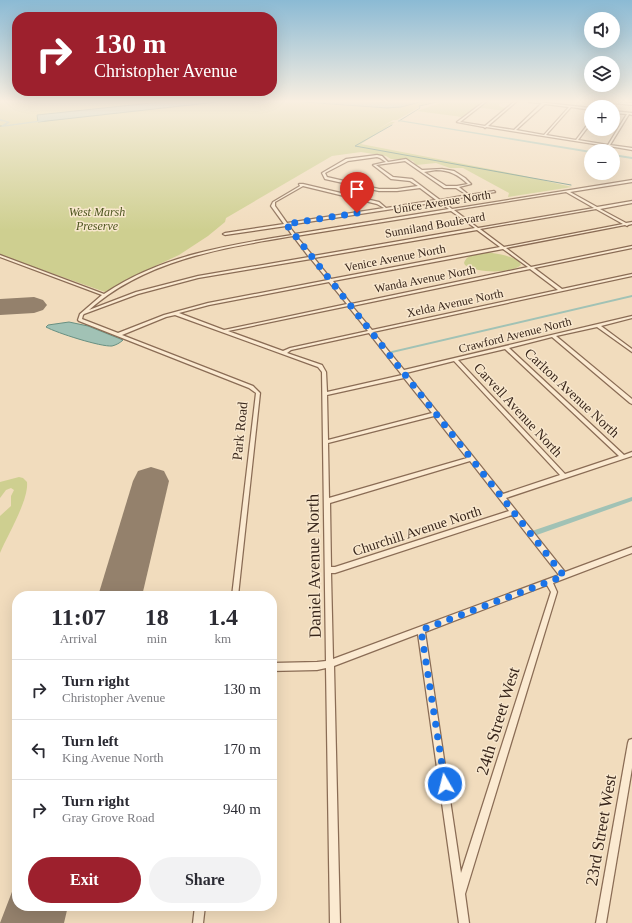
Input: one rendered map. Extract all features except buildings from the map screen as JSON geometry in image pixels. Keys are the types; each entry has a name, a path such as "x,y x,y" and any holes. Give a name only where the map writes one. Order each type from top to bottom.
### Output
{"street":[{"path":"620,148 632,149"},
{"path":"387,162 381,157 377,156 347,160 323,172 326,178 379,190 397,190 420,187"},
{"path":"422,171 440,168 448,169 470,184 457,188 445,187 405,160 374,165 392,178 408,179 420,187 561,290"},
{"name":"Unice Avenue North","path":"81,315 104,295 139,276 185,258 227,247 632,181"},
{"path":"298,184 378,203 385,208"},
{"path":"303,185 274,202 273,206 330,281 564,576"},
{"path":"457,188 468,195"},
{"path":"566,191 632,227"},
{"path":"224,234 494,192"},
{"name":"Sunniland Boulevard","path":"81,315 104,305 143,292 183,281 595,207 632,202"},
{"name":"Venice Avenue North","path":"118,335 174,313 224,301 632,224"},
{"name":"Wanda Avenue North","path":"223,331 632,247"},
{"path":"0,256 104,295"},
{"name":"Xelda Avenue North","path":"283,353 290,349 632,275"},
{"path":"96,301 104,305"},
{"name":"Daniel Avenue North","path":"174,313 323,368 325,394 335,923"},
{"name":"Park Road","path":"81,315 80,320 251,387 258,393 236,591"},
{"name":"Crawford Avenue North","path":"325,394 404,374 455,359 632,317"},
{"path":"598,325 632,351"},
{"path":"553,336 632,402"},
{"name":"Carlton Avenue North","path":"505,347 622,457"},
{"name":"Carvell Avenue North","path":"455,359 564,476"},
{"path":"326,442 435,414"},
{"path":"501,497 632,454"},
{"path":"327,501 471,458"},
{"name":"Churchill Avenue North","path":"328,570 335,570 513,512"},
{"path":"277,667 317,666 330,664 632,550"},
{"name":"24th Street West","path":"460,893 554,592 549,582"},
{"path":"421,630 464,923"},
{"name":"23rd Street West","path":"601,923 630,769 632,743"},
{"path":"198,923 199,911"}],"green space":[{"name":"West Marsh Preserve","path":"0,144 361,144 520,175 572,187 508,197 509,193 463,168 450,168 436,163 416,165 413,161 391,159 386,156 361,152 332,156 226,218 225,222 208,236 179,255 127,279 120,288 106,294 105,292 0,255"},
{"path":"483,252 511,257 519,261 521,265 510,270 485,271 470,268 465,265 465,260 469,256"},
{"path":"19,477 23,478 27,482 25,498 0,553 0,516 11,506 11,496 14,490 11,488 6,490 0,498 0,482"}],"shaded area":[{"path":"69,322 88,326 123,340 113,346 106,346 59,333 46,327 48,325"}],"waterway":[{"path":"358,144 355,146 571,185"},
{"path":"542,144 584,151"},
{"path":"620,156 632,158"},
{"path":"392,352 632,296"},
{"path":"534,533 632,499"}],"runway":[{"path":"0,307 34,305"},
{"path":"121,591 151,481"},
{"path":"32,923 36,911"}],"route":[{"path":"357,213 286,224 564,576 421,630 445,784"}]}
